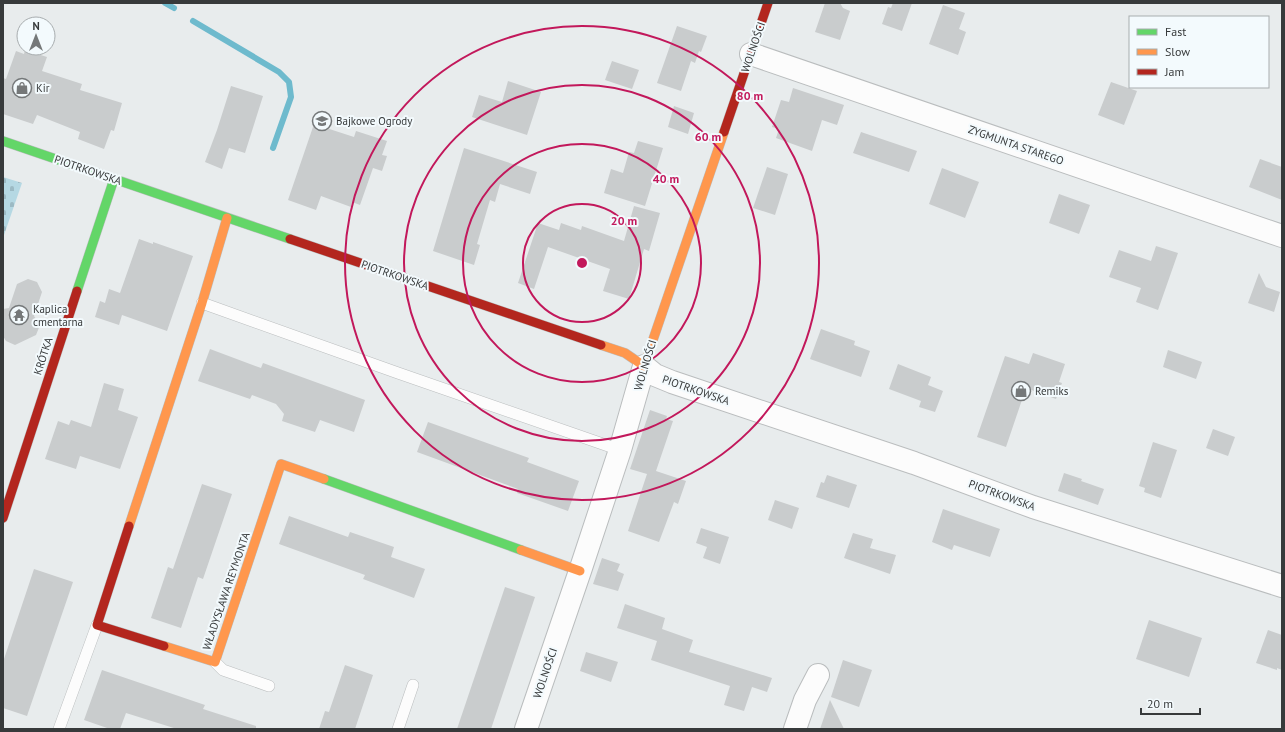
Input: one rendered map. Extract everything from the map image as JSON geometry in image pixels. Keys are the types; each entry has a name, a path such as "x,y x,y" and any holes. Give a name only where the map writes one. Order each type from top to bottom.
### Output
{"street":[{"name":"WOLNOŚCI","path":"526,729 620,450 644,366 768,3"},
{"name":"ZYGMUNTA STAREGO","path":"751,54 1282,236"},
{"name":"PIOTRKOWSKA","path":"3,141 625,352 655,375 672,382 914,464 1033,507 1282,586"},
{"name":"KRÓTKA","path":"3,518 114,179"},
{"path":"97,625 202,303 227,218"},
{"name":"WŁADYSŁAWA REYMONTA","path":"97,625 215,662 281,464 580,571"},
{"path":"795,729 805,700 818,674"}],"lane":[{"path":"202,303 620,450"},
{"path":"59,729 97,625"},
{"path":"215,662 222,670 269,686"},
{"path":"398,729 413,685"}],"green space":[{"path":"3,177 22,183 3,238"}],"building":[{"path":"825,3 840,3 843,8 850,11 840,40 815,32"},
{"path":"893,3 912,3 902,31 882,24 888,7 891,8"},
{"path":"943,5 965,13 959,29 966,32 958,55 929,44"},
{"path":"677,26 707,36 701,52 699,51 695,63 691,61 681,91 657,83"},
{"path":"16,51 16,56 44,56 47,57 42,71 82,84 80,90 122,103 114,131 111,130 104,149 78,139 80,132 37,115 33,124 3,114 3,78 6,79"},
{"path":"612,61 639,70 632,89 605,80"},
{"path":"508,81 541,92 527,135 472,117 479,95 502,102"},
{"path":"1111,82 1137,91 1124,125 1098,115"},
{"path":"231,86 263,96 245,153 229,148 222,169 205,162"},
{"path":"793,88 844,105 837,125 822,120 812,151 776,138 779,129 772,127 781,100 789,102"},
{"path":"674,106 694,113 688,134 668,127"},
{"path":"314,124 354,137 356,131 387,141 382,155 387,156 382,171 373,168 360,205 352,202 351,207 321,196 316,210 288,200"},
{"path":"861,132 917,151 909,172 853,153"},
{"path":"638,141 663,148 645,206 604,193 611,169 623,173 629,152 634,153"},
{"path":"464,148 537,172 530,194 500,184 495,202 490,200 477,244 480,245 474,265 433,251"},
{"path":"1260,159 1282,167 1282,200 1249,187"},
{"path":"767,167 788,174 775,215 753,208"},
{"path":"942,168 979,182 965,218 929,204"},
{"path":"1059,194 1090,205 1079,234 1049,223"},
{"path":"634,206 660,213 649,251 644,249 629,299 603,291 610,269 548,247 534,289 518,283 538,223 559,230 561,223 581,230 582,226 624,241"},
{"path":"139,239 153,244 153,242 193,256 167,331 122,315 119,325 95,317 100,301 105,303 109,289 120,293"},
{"path":"1156,246 1178,253 1158,310 1136,302 1141,288 1109,277 1119,250 1151,261"},
{"path":"1259,273 1266,287 1280,292 1274,312 1248,303"},
{"name":"Kaplica cmentarna","path":"28,279 37,282 42,292 34,316 40,325 36,335 15,345 6,341 3,336 3,309 9,308 17,284"},
{"path":"821,329 855,341 854,345 870,351 861,377 810,359"},
{"path":"210,349 261,368 263,363 365,400 354,432 320,420 315,432 282,421 284,414 276,404 252,395 250,399 198,381"},
{"path":"1168,350 1202,362 1196,379 1163,367"},
{"path":"1033,353 1065,364 1059,382 1062,383 1056,399 1026,388 1006,447 977,437 1005,356 1029,364"},
{"path":"898,364 931,377 928,385 943,391 935,412 919,407 921,401 889,389"},
{"path":"104,383 124,389 118,410 138,417 120,469 80,456 76,469 45,459 58,421 69,425 71,420 91,427"},
{"path":"650,410 667,416 666,419 673,421 656,471 686,481 678,504 674,502 659,542 628,531 647,474 630,469"},
{"path":"428,422 529,458 527,462 579,481 568,511 517,493 518,489 417,452"},
{"path":"1213,429 1235,437 1228,456 1206,448"},
{"path":"1153,442 1177,450 1161,498 1144,492 1145,488 1139,486"},
{"path":"1064,473 1104,489 1098,505 1058,491"},
{"path":"827,475 857,485 849,508 816,497 821,482 824,483"},
{"path":"202,484 232,494 203,579 198,577 181,628 151,618 168,567 173,569"},
{"path":"775,500 799,508 792,529 768,520"},
{"path":"943,509 1000,529 990,557 954,545 952,550 932,542"},
{"path":"289,516 348,537 350,532 394,547 391,557 425,569 414,598 363,579 365,575 279,544"},
{"path":"701,528 729,537 720,564 703,558 707,547 696,543"},
{"path":"853,533 873,539 870,548 896,555 890,574 844,558"},
{"path":"602,558 620,564 617,571 624,574 618,591 593,584"},
{"path":"34,569 73,582 27,716 3,708 3,662"},
{"path":"505,587 535,597 491,729 457,729"},
{"path":"625,604 665,618 662,629 693,640 689,652 772,678 767,692 752,687 744,711 724,705 730,686 651,660 657,641 617,628"},
{"path":"1149,620 1202,638 1189,677 1136,659"},
{"path":"1268,630 1282,635 1282,670 1277,668 1277,670 1256,663"},
{"path":"586,652 618,662 611,682 580,671"},
{"path":"843,660 872,670 859,707 831,697"},
{"path":"345,665 373,675 355,729 319,729 325,711 329,712"},
{"path":"102,670 205,705 203,709 256,726 256,729 177,729 126,713 120,729 110,729 84,720"},
{"path":"830,700 844,729 820,729"}],"waterway":[{"path":"165,3 174,8"},
{"path":"193,21 279,72 289,82 291,97 273,148"}],"traffic: fast":[{"path":"3,141 290,239"},
{"path":"77,291 114,179"},
{"path":"324,479 521,550"}],"traffic: slow":[{"path":"601,345 625,353 644,366 724,132"},
{"path":"129,526 202,303 227,218"},
{"path":"164,646 215,662 281,464 324,479"},
{"path":"521,550 580,571"}],"traffic: jam":[{"path":"724,132 768,3"},
{"path":"290,239 601,345"},
{"path":"3,518 77,291"},
{"path":"129,526 97,625 164,646"}],"place":[{"name":"Kir","path":"22,88"},
{"name":"Bajkowe Ogrody","path":"322,121"},
{"name":"Kaplica cmentarna","path":"19,315"},
{"name":"Remiks","path":"1021,391"}]}
